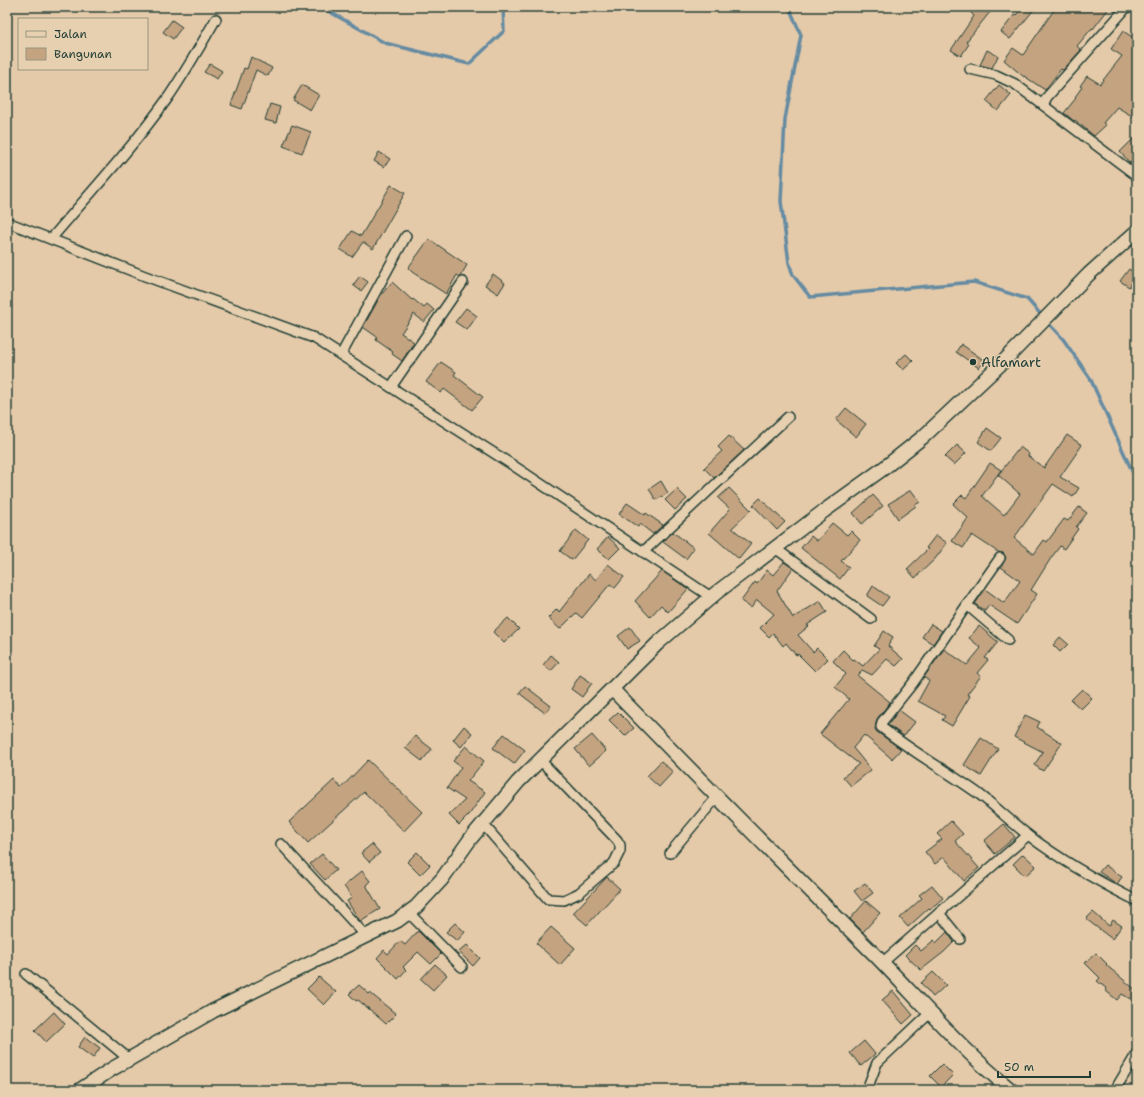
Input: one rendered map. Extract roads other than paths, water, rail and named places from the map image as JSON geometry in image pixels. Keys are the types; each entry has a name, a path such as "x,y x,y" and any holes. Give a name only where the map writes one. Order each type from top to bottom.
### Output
{"main road":[{"path":"80,1090 129,1059 213,1011 387,926 409,913 442,879 464,847 518,782 658,643 711,597 824,511 884,468 923,437 1006,359 1089,274 1137,231"},
{"path":"612,689 716,798 931,1012 969,1052 1011,1090"}],"street":[{"path":"1043,105 1047,97 1127,7"},
{"path":"51,239 123,156 166,100 187,69 216,19"},
{"path":"970,68 996,75 1014,84 1043,105 1048,111 1137,176"},
{"path":"7,222 145,276 314,338 505,460 711,597"},
{"path":"341,355 406,236"},
{"path":"391,387 463,282"},
{"path":"643,552 788,417"},
{"path":"775,548 871,619"},
{"path":"1000,558 945,638 882,722 881,726 898,740 979,794 1028,835 1085,873 1137,901"},
{"path":"967,605 1008,640"},
{"path":"483,824 548,899 564,900 579,893 614,863 620,851 617,840 540,760"},
{"path":"670,853 716,798"},
{"path":"882,963 1028,835"},
{"path":"281,844 366,936"},
{"path":"409,913 462,967"},
{"path":"940,913 960,939"},
{"path":"26,974 129,1059"},
{"path":"869,1084 876,1063 931,1012"},
{"path":"1115,1090 1137,1053"}],"waterway":[{"path":"321,7 385,43 469,64 504,31 503,7"},
{"path":"789,7 801,35 785,119 781,201 789,263 793,275 810,297 974,282 1027,299 1043,317"},
{"path":"1047,322 1063,339 1090,378 1137,482"}],"place":[{"name":"Alfamart","path":"973,362"}]}
